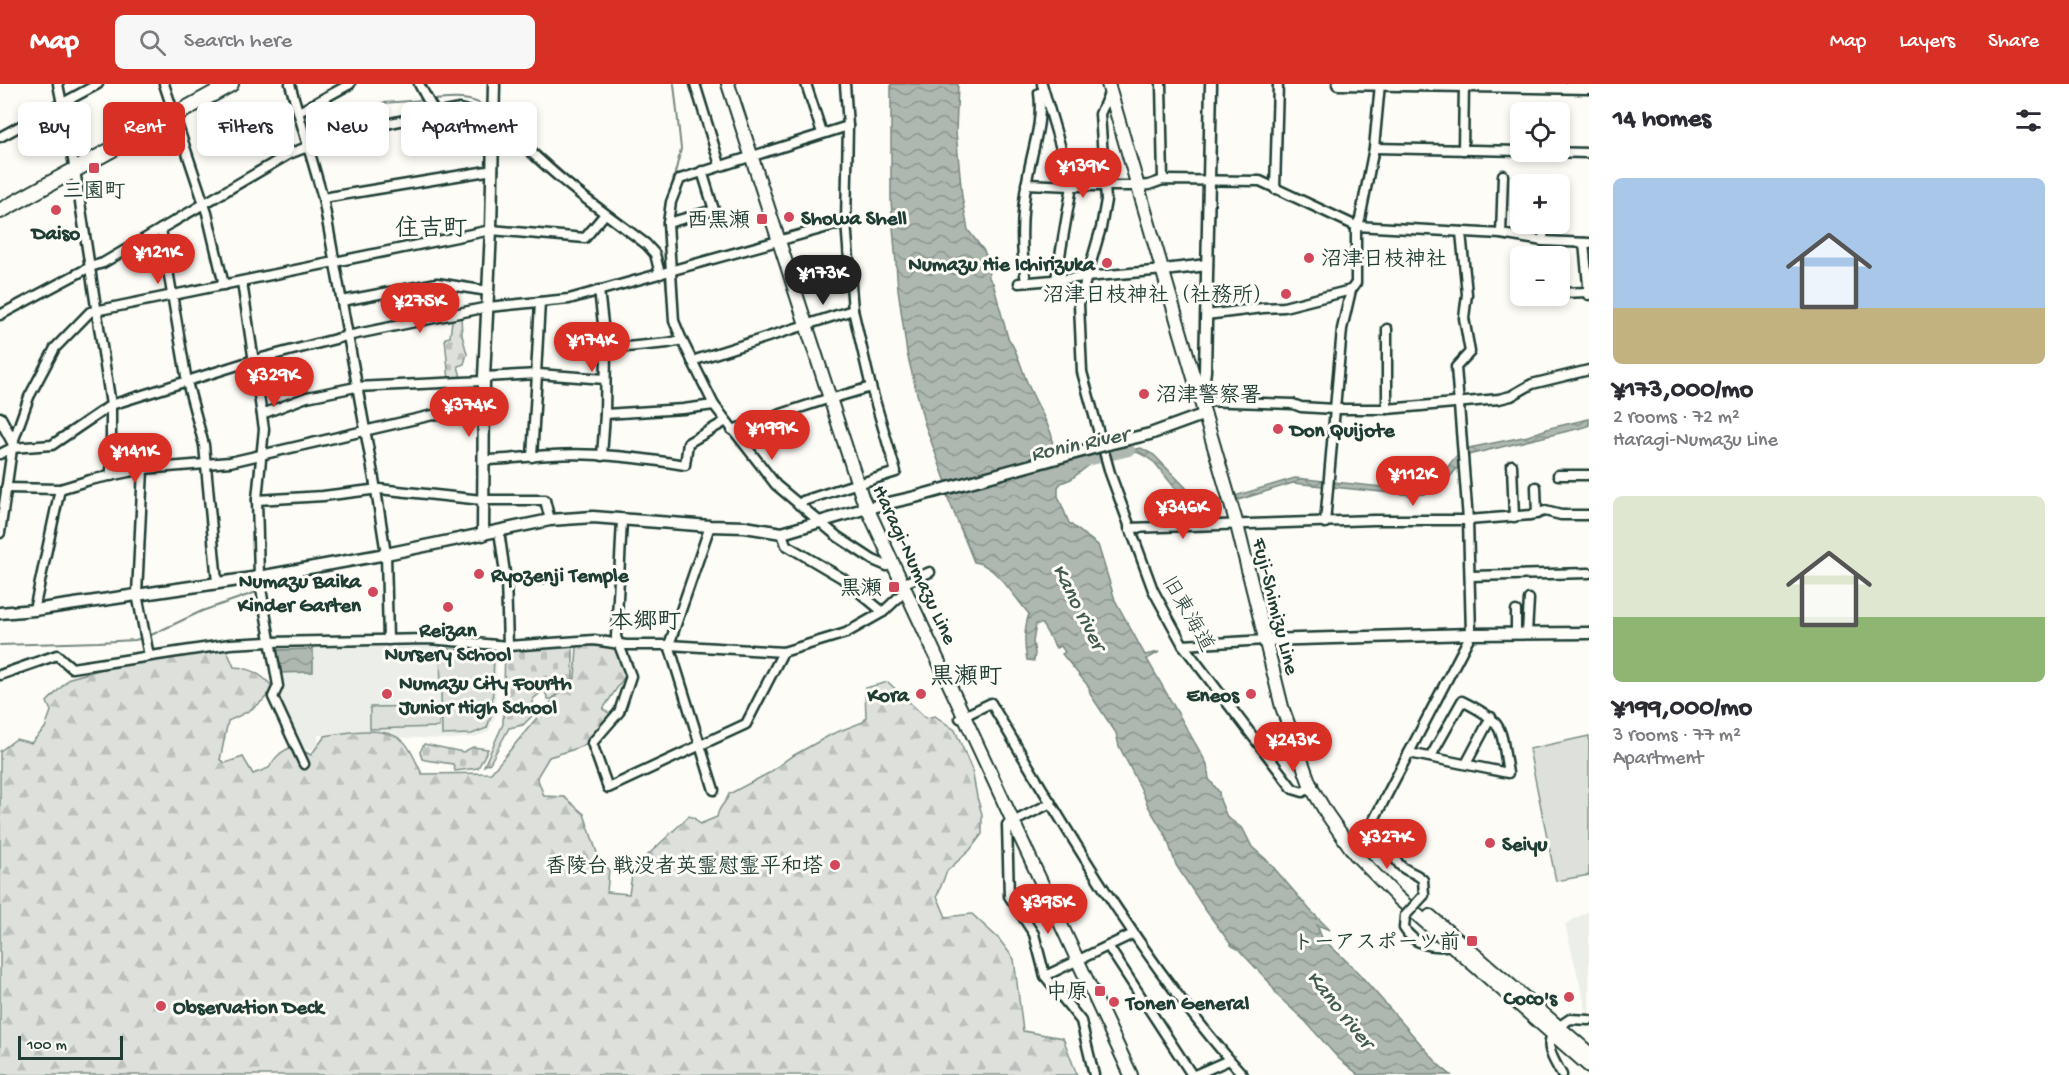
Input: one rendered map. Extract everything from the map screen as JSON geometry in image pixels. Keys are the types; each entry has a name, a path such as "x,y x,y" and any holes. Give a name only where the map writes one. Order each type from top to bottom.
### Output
{"highway":[{"path":"185,109 231,84"},
{"path":"0,211 103,155"}],"main road":[{"path":"723,84 749,157"},
{"path":"728,84 827,400 864,509 887,566 962,717 1010,823 1131,1075"},
{"name":"Fuji-Shimizu Line","path":"1109,87 1237,525 1282,707 1313,785"},
{"name":"Haragi-Numazu Line","path":"864,509 900,589"},
{"path":"1313,785 1355,842 1404,893 1556,1031 1589,1066"},
{"path":"1313,785 1326,814 1355,854 1398,898 1451,945 1556,1031 1589,1053"},
{"path":"1076,962 1123,1075"}],"street":[{"path":"58,84 62,102"},
{"path":"64,102 98,84"},
{"path":"164,84 170,102"},
{"path":"290,84 306,136"},
{"path":"299,112 350,84"},
{"path":"419,84 429,102"},
{"path":"494,84 494,102"},
{"path":"695,84 720,165"},
{"path":"806,84 822,133"},
{"path":"799,505 803,501 896,472 871,387 853,310 846,222 848,126 845,84"},
{"path":"1040,84 1041,119 1026,184 1021,239 1022,282 1207,265"},
{"path":"1040,84 1072,186 1056,279"},
{"path":"1161,84 1162,180"},
{"path":"1211,84 1205,371 1201,401 1293,404 1300,407 1334,409 1387,409 1458,404 1505,397 1532,384 1589,370"},
{"path":"1275,189 1278,84"},
{"path":"1338,84 1464,84 1589,88"},
{"path":"1325,523 1341,329 1351,290 1356,283 1356,226 1360,219 1374,148 1380,84"},
{"path":"1463,150 1464,84"},
{"name":"旧東海道","path":"1109,87 1100,114 1106,186 1101,228 1079,304 1082,372 1110,474 1153,590 1183,645 1293,789 1303,792 1313,785"},
{"path":"848,126 680,178 671,202 668,223 674,321 714,405 776,485 838,537 873,560 887,566"},
{"path":"0,137 18,127"},
{"path":"185,146 204,205 224,285"},
{"path":"0,315 90,267 103,263 289,154 306,147"},
{"path":"1374,148 1510,151"},
{"path":"1570,153 1589,153"},
{"path":"72,156 111,405 111,476"},
{"path":"312,156 323,198 386,554 388,640"},
{"path":"483,535 484,379 493,156"},
{"path":"535,156 605,214 646,244 655,254 660,274"},
{"path":"323,198 493,170"},
{"path":"668,223 714,210 702,171"},
{"path":"1500,234 1503,175"},
{"path":"1026,184 1139,186 1162,180 1260,181 1356,226 1500,234 1543,241 1587,243 1589,294 1570,293"},
{"path":"0,533 13,445 30,397 55,348 90,312 491,230 585,238 605,214"},
{"path":"0,454 13,445 52,445 111,405 254,360 347,336 488,307 569,299 846,222"},
{"path":"161,229 187,382 202,434 217,582"},
{"path":"1355,842 1368,831 1471,634 1468,520 1456,367 1470,352 1464,318 1467,294 1461,232"},
{"path":"1543,234 1543,241"},
{"path":"242,282 264,429 257,500 259,577 278,686 273,697 304,764"},
{"path":"342,301 437,283 488,291"},
{"path":"599,290 606,349 602,456"},
{"path":"1206,315 1292,306 1351,290"},
{"path":"532,457 540,302"},
{"path":"692,361 853,310"},
{"path":"1387,329 1387,409"},
{"path":"606,349 668,344 682,340"},
{"path":"262,414 307,397 356,387 536,374 605,379"},
{"path":"732,430 871,387"},
{"path":"605,414 714,405"},
{"path":"0,613 259,577 483,535 550,520 593,517 745,527 782,533 864,509 1150,434 1205,414"},
{"path":"6,488 60,489 143,469 206,465 261,456 433,415 484,416"},
{"path":"0,418 13,445"},
{"path":"483,460 554,455 602,456 685,465 688,443 726,420"},
{"path":"1512,465 1514,517"},
{"path":"143,469 137,594 149,656"},
{"path":"1558,475 1589,474"},
{"path":"1536,487 1537,514"},
{"path":"34,610 60,489"},
{"path":"257,500 375,490 482,500 545,500 550,520"},
{"path":"1129,528 1374,520 1468,520 1514,517 1545,511 1561,516 1589,515"},
{"path":"622,520 616,637 632,676 619,712 592,744 609,788 746,724 783,652"},
{"path":"710,526 669,645 714,790"},
{"path":"499,531 507,580 508,646"},
{"path":"782,533 786,545 842,578 883,612"},
{"path":"0,675 57,655 72,668 230,644 269,642 429,639 508,646 594,640 618,644 783,652 846,633 883,612 900,589 930,572"},
{"path":"1470,576 1589,573"},
{"path":"507,580 541,579"},
{"path":"1521,633 1528,598"},
{"path":"1516,611 1521,633"},
{"path":"1183,645 1265,640 1589,633"},
{"path":"1409,753 1508,773 1501,731 1497,723 1491,717 1462,701 1431,756"},
{"path":"962,717 992,703 1133,934 1177,995 1243,1075"},
{"path":"1466,764 1491,717"},
{"path":"1051,803 1010,823 1009,896 1034,934 1045,976 1081,1021 1094,1075"},
{"path":"1368,831 1382,830 1388,836 1398,863 1423,880 1424,895 1405,916 1404,928 1411,937 1421,943 1441,948 1451,945"},
{"path":"1045,976 1133,934"},
{"path":"1108,946 1193,1075 1229,1060"},
{"path":"1562,1075 1549,1052 1549,1045 1556,1031 1570,1019 1589,1020"}],"shaded area":[{"name":"Numazu City Fourth Junior High School","path":"433,645 497,649 495,716 488,732 475,737 450,739 318,735 318,749 301,750 277,698 274,653 276,649"},
{"path":"1589,911 1589,1013 1587,1013 1565,924"}],"green space":[{"path":"461,317 462,335 467,354 464,364 458,366 462,381 449,381 445,338 450,337 452,320"},
{"path":"573,646 573,678 552,699 548,699 545,692 542,692 533,699 534,714 523,725 509,728 490,763 484,766 503,724 505,649"},
{"path":"577,646 616,646 629,670 603,709 615,717 593,741 549,757 537,777 544,796 564,797 584,814 600,862 609,869 607,892 629,894 633,869 689,816 700,824 717,817 729,794 769,773 789,758 832,734 863,722 866,718 865,688 888,682 926,718 935,716 955,730 972,770 982,814 982,834 970,850 947,871 937,896 946,917 972,914 999,939 1014,959 1023,1031 1063,1038 1077,1075 0,1075 0,751 16,739 31,743 45,728 51,711 47,702 70,678 125,663 226,648 234,667 255,672 272,686 260,703 228,721 220,760 225,763 243,757 253,774 269,768 279,755 294,746 311,755 325,736 376,731 395,736 403,741 422,774 491,773 545,708 575,678"},
{"path":"440,648 494,654 492,713 487,728 472,734 442,735"},
{"path":"439,706 439,727 370,729 370,707"},
{"path":"1589,736 1589,875 1556,881 1529,749"},
{"path":"424,744 463,752 473,747 488,749 478,768 455,771 453,764 422,759 420,752"}],"water":[{"name":"Kano river","path":"891,84 958,84 956,132 962,197 968,230 988,260 989,278 993,283 1008,338 1052,436 1054,460 1063,466 1087,462 1089,465 1071,479 1061,483 1058,487 1058,496 1069,523 1098,545 1115,600 1145,655 1159,652 1147,659 1207,764 1209,779 1219,792 1227,817 1243,829 1252,847 1268,861 1330,930 1317,925 1322,938 1355,969 1440,1066 1451,1075 1359,1075 1338,1058 1306,1022 1278,996 1269,982 1238,949 1232,946 1204,908 1176,865 1166,836 1148,806 1119,746 1116,733 1090,694 1089,687 1062,654 1065,652 1061,646 1056,648 1042,624 1036,624 1033,642 1034,661 1027,660 1025,637 1029,614 997,575 982,564 974,562 948,498 946,482 924,422 907,353 898,289 891,201"},
{"path":"1589,419 1589,425 1585,427 1468,455 1440,489 1426,494 1411,495 1293,483 1219,506 1202,505 1192,503 1174,487 1155,463 1145,456 1137,452 1115,457 1113,453 1141,448 1154,455 1197,499 1211,501 1295,478 1412,490 1439,479 1464,449 1528,436 1550,428"},
{"path":"313,649 313,672 278,673 277,650"}],"waterway":[{"path":"669,197 681,149 674,84"},
{"path":"432,100 455,99 477,102"},
{"path":"389,102 424,100"},
{"path":"537,150 571,180 647,239 658,249 663,263"},
{"path":"664,226 666,263 663,263 664,269"},
{"path":"665,275 670,314"},
{"path":"671,323 677,341 706,399"},
{"name":"Ronin River","path":"1050,469 1129,450"},
{"path":"149,636 202,611 283,583"},
{"path":"0,645 143,638"}],"place":[{"name":"三園町","path":"94,168"},
{"name":"Daiso","path":"56,210"},
{"name":"Showa Shell","path":"789,217"},
{"name":"西黒瀬","path":"762,219"},
{"name":"沼津日枝神社","path":"1309,258"},
{"name":"Numazu Hie Ichirizuka","path":"1107,263"},
{"name":"沼津日枝神社（社務所）","path":"1286,294"},
{"name":"沼津警察署","path":"1144,394"},
{"name":"Don Quijote","path":"1278,429"},
{"name":"Ryozenji Temple","path":"479,574"},
{"name":"黒瀬","path":"894,587"},
{"name":"Numazu Baika Kinder Garten","path":"373,592"},
{"name":"Reizan Nursery School","path":"448,607"},
{"name":"Numazu City Fourth Junior High School","path":"387,694"},
{"name":"Kora","path":"921,694"},
{"name":"Eneos","path":"1251,694"},
{"name":"Seiyu","path":"1490,843"},
{"name":"香陵台 戦没者英霊慰霊平和塔","path":"835,865"},
{"name":"トーアスポーツ前","path":"1472,941"},
{"name":"中原","path":"1100,991"},
{"name":"Coco's","path":"1569,997"},
{"name":"Tonen General","path":"1114,1002"},
{"name":"Observation Deck","path":"161,1006"}],"district":[{"name":"住吉町","path":"431,227"},
{"name":"本郷町","path":"645,620"},
{"name":"黒瀬町","path":"966,675"}]}
